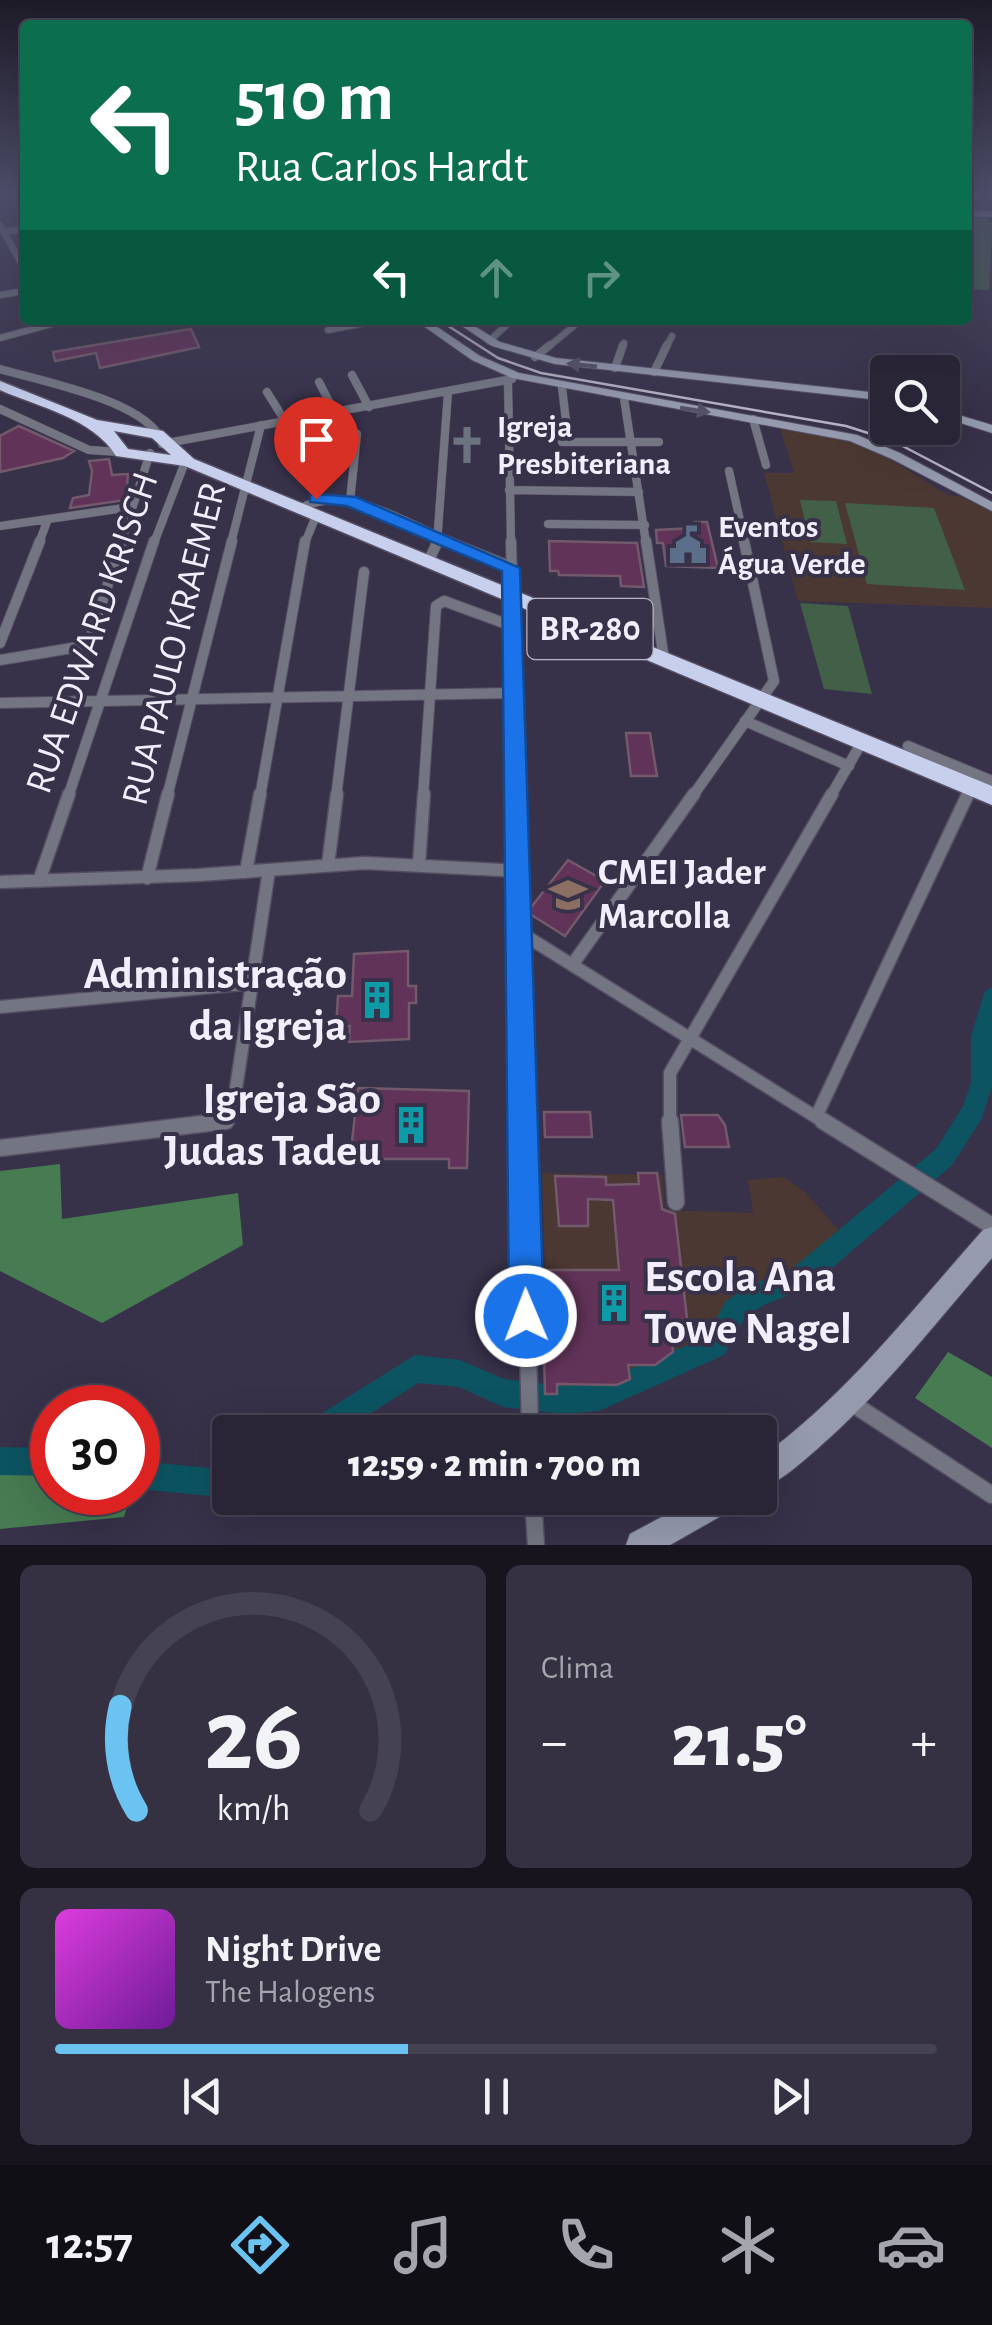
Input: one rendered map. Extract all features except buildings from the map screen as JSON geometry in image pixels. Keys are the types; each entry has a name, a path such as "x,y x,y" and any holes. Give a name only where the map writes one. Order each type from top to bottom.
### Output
{"highway":[{"name":"BR-280","path":"0,385 992,796"}],"street":[{"path":"0,338 44,325"},
{"path":"328,330 354,325"},
{"path":"427,325 512,379"},
{"path":"465,325 489,341 535,357 870,396"},
{"path":"467,352 489,341 507,325"},
{"path":"535,357 575,325"},
{"path":"654,372 672,336"},
{"path":"616,368 624,343"},
{"path":"0,369 64,387 150,446"},
{"path":"352,376 369,406"},
{"path":"512,379 509,490 529,1415"},
{"path":"0,409 84,448 150,446 512,379 866,442 992,507"},
{"path":"320,382 335,413"},
{"path":"562,387 566,421"},
{"path":"269,392 287,421"},
{"path":"428,562 439,539 448,392"},
{"path":"624,398 664,659"},
{"path":"752,419 766,465"},
{"path":"960,419 992,429"},
{"name":"RUA PAULO KRAEMER","path":"147,878 261,425"},
{"path":"350,501 357,434"},
{"path":"562,442 659,442"},
{"path":"0,660 78,646 90,639 150,446"},
{"name":"RUA EDWARD KRISCH","path":"39,880 178,474 150,446"},
{"path":"564,463 634,463"},
{"path":"572,965 774,682 729,471"},
{"path":"509,490 639,492"},
{"path":"246,872 308,513 316,499 350,501 511,568"},
{"path":"0,526 130,507"},
{"path":"0,644 48,519"},
{"path":"548,524 644,525"},
{"path":"328,864 364,572"},
{"path":"419,864 436,606 444,601 512,626"},
{"path":"0,703 514,693"},
{"path":"745,721 849,766"},
{"path":"676,1202 668,1084 690,1038 862,742"},
{"path":"908,746 992,781"},
{"path":"816,1117 971,787"},
{"path":"0,882 147,878 328,864 419,864 518,871"},
{"path":"0,1148 225,1122 232,1115 270,870"},
{"path":"520,934 992,1226"},
{"path":"0,1007 254,983"},
{"path":"777,1462 850,1402 992,1239"},
{"path":"850,1402 992,1495"},
{"path":"534,1515 536,1545"},
{"path":"641,1545 695,1515"}],"shaded area":[{"path":"780,428 854,443 882,454 948,495 959,496 992,512 992,608 798,601 764,473 794,473"},
{"path":"542,1173 662,1175 665,1210 753,1213 748,1180 784,1177 805,1192 844,1236 742,1318 677,1360 610,1392 549,1406"}],"green space":[{"path":"972,267 990,267 989,290 972,289"},
{"path":"800,500 836,501 847,544 810,542"},
{"path":"845,503 934,508 965,590 867,584"},
{"path":"800,603 848,606 872,694 824,689"},
{"path":"60,1164 62,1219 238,1193 243,1245 102,1323 0,1271 0,1171"},
{"path":"948,1352 992,1377 992,1448 915,1398"},
{"path":"0,1463 30,1466 30,1515 125,1515 124,1517 0,1529"}],"waterway":[{"path":"344,1415 415,1369 460,1374 503,1393 563,1400 599,1397 715,1346 735,1310 755,1296 802,1277 944,1157 973,1112 982,1083 982,1036 992,998"},
{"path":"0,1461 30,1462"},
{"path":"160,1477 212,1482"}],"railway":[{"path":"447,325 498,358 541,373 846,426 893,441 992,493"}],"place":[{"name":"Igreja Presbiteriana","path":"467,445"},
{"name":"Eventos Água Verde","path":"688,545"},
{"name":"CMEI Jader Marcolla","path":"568,895"},
{"name":"Administração da Igreja","path":"377,1000"},
{"name":"Igreja São Judas Tadeu","path":"411,1125"},
{"name":"Escola Ana Towe Nagel","path":"614,1303"}],"route":[{"path":"316,499 350,501 511,568 526,1316"}]}
